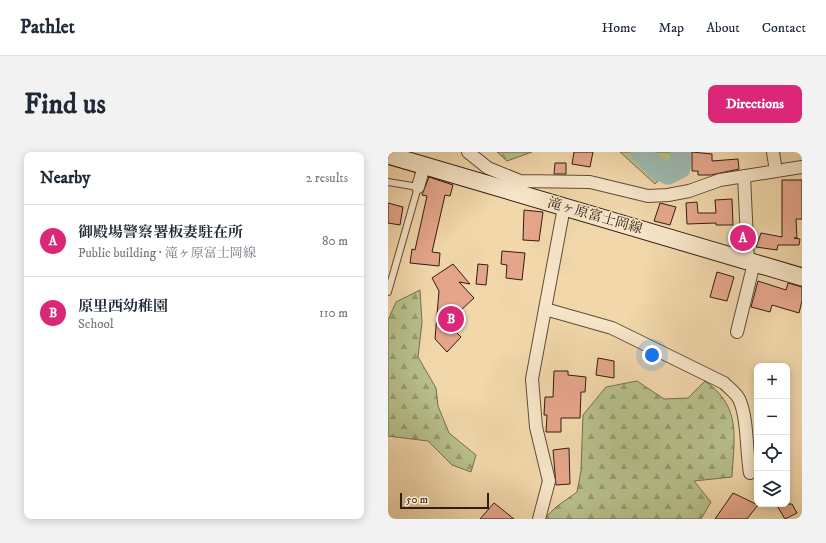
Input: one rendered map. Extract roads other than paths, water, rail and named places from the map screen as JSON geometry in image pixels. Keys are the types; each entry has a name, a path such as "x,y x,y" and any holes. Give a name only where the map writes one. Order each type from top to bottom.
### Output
{"main road":[{"name":"滝ヶ原富士岡線","path":"388,154 424,166 518,186 564,207 802,277"}],"street":[{"path":"468,152 488,168 518,186 590,182 648,196 668,195 689,191 720,180 802,167"},
{"path":"773,152 776,171"},
{"path":"418,188 424,166"},
{"path":"737,332 751,262 744,176"},
{"path":"539,519 549,481 536,427 532,379 564,207"},
{"path":"545,309 612,328 724,383 738,398 744,412 746,455 750,474"}],"lane":[{"path":"388,182 418,188 388,292"}],"waterway":[{"path":"641,152 658,169 668,174 680,168 681,152"}],"place":[{"name":"御殿場警察署板妻駐在所","path":"743,238"},
{"name":"原里西幼稚園","path":"451,319"}]}
